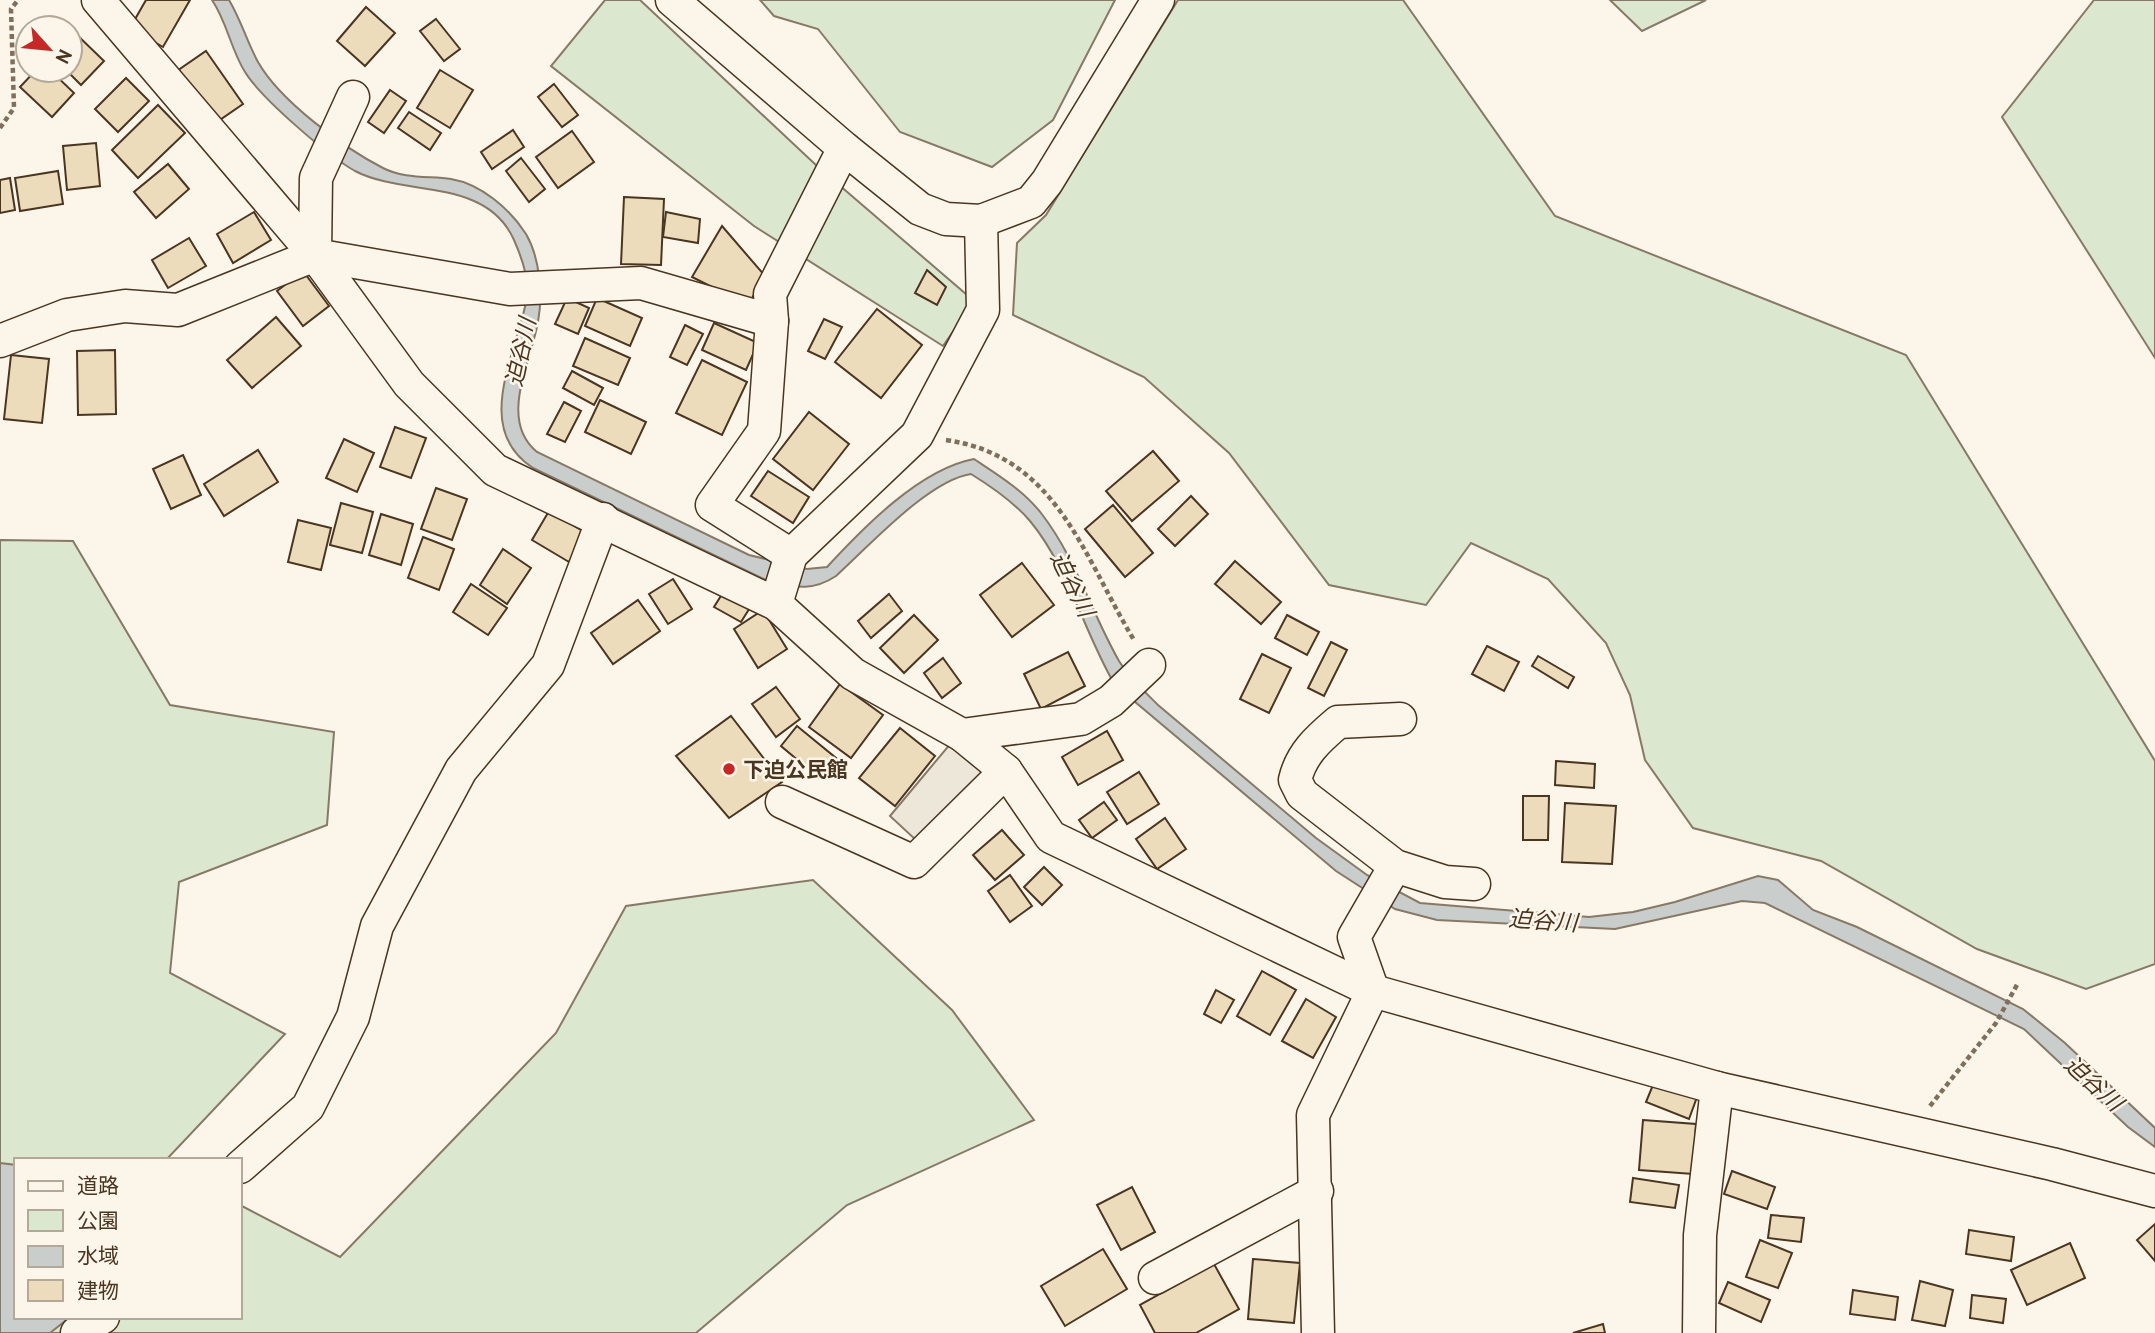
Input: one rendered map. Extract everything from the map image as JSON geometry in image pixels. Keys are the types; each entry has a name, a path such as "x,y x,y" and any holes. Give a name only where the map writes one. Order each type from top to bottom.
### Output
{"street":[{"path":"98,0 315,256 409,384 495,470 778,597 853,674 962,735 1006,771 1051,837 1373,991 1717,1088 2155,1191"},
{"path":"672,0 844,148 920,209 946,219 981,221 1031,202 1047,182 1158,0"},
{"path":"315,256 316,178 353,97"},
{"path":"791,555 712,505 764,431 772,321 770,294 844,148"},
{"path":"778,597 791,555 917,435 983,310 981,221"},
{"path":"0,341 67,315 125,306 178,310 315,256 510,289 641,283 772,321"},
{"path":"242,1165 308,1107 354,1017 377,926 461,770 548,665 603,519"},
{"path":"962,735 1080,719 1111,701 1144,670"},
{"path":"1400,719 1338,722 1314,743 1299,764 1295,780 1302,794 1393,871 1445,882 1474,884"},
{"path":"782,802 914,862 1006,771"},
{"path":"1318,1333 1317,1191 1313,1115 1373,991 1354,937 1393,871"},
{"path":"1699,1333 1700,1235 1717,1088"},
{"path":"1154,1278 1317,1191"},
{"path":"76,1333 100,1319"}],"path":[{"path":"0,128 14,108 10,9 18,0"},
{"path":"917,435 993,451 1028,474 1065,515 1144,670"},
{"path":"1909,1131 1996,1023 2018,984"}],"green space":[{"path":"605,0 640,0 817,166 974,301 943,346 754,226 551,66"},
{"path":"760,0 1115,0 1053,120 992,167 900,132 818,29 774,16"},
{"path":"1178,0 1403,0 1555,216 1906,355 2155,761 2155,964 2086,989 1977,949 1821,861 1693,828 1645,760 1630,695 1606,643 1548,579 1471,543 1426,605 1329,585 1229,453 1144,377 1013,315 1017,243 1046,215"},
{"path":"1610,0 1706,0 1642,31"},
{"path":"2094,0 2155,0 2155,358 2002,117"},
{"path":"0,540 73,541 170,705 334,732 327,825 179,882 170,973 285,1034 168,1158 14,1158 14,1319 242,1319 242,1206 340,1257 556,1033 626,906 813,880 952,1010 1034,1120 847,1205 696,1333 0,1333"}],"shaded area":[{"path":"951,743 993,773 918,842 890,816"}],"water":[{"name":"迫谷川","path":"212,0 229,0 258,62 268,77 297,107 332,136 391,172 451,179 473,186 503,207 526,234 537,265 540,300 538,322 524,372 518,407 520,424 526,439 537,452 749,555 807,569 827,567 875,518 913,487 954,465 974,459 1018,490 1041,513 1064,548 1119,661 1137,684 1158,705 1316,838 1367,875 1420,903 1589,917 1633,912 1675,902 1758,876 1778,880 1813,910 1857,927 2023,1009 2065,1043 2155,1128 2155,1147 2128,1127 2024,1029 1765,903 1742,901 1615,929 1437,920 1395,909 1336,871 1115,685 1044,539 1017,507 971,474 954,479 919,501 836,576 819,584 803,587 768,581 533,468 515,451 505,432 501,411 503,388 528,290 514,240 501,220 484,206 465,197 375,179 343,164 296,126 253,83 240,63 222,17"},
{"path":"0,1163 14,1165 14,1319 68,1319 50,1333 0,1333"}],"building":[{"path":"146,0 190,0 163,47 130,28"},
{"path":"366,7 395,33 365,66 337,41"},
{"path":"436,19 460,49 444,61 420,31"},
{"path":"84,42 104,61 84,82"},
{"path":"206,51 243,104 211,126 174,73"},
{"path":"440,70 473,90 450,128 417,108"},
{"path":"126,78 149,101 118,132 95,109"},
{"path":"23,84 65,84 74,93 52,117 20,87"},
{"path":"554,84 578,115 562,127 538,97"},
{"path":"390,90 406,101 384,133 368,122"},
{"path":"158,105 185,133 138,178 112,150"},
{"path":"409,112 441,133 430,150 398,128"},
{"path":"513,130 524,147 492,169 481,152"},
{"path":"572,131 594,162 558,188 536,157"},
{"path":"96,143 100,186 67,190 63,146"},
{"path":"521,158 545,189 529,202 506,171"},
{"path":"168,164 189,189 156,218 134,192"},
{"path":"58,171 63,204 20,211 15,178"},
{"path":"10,178 15,210 0,213 0,180"},
{"path":"624,197 664,199 661,265 621,264"},
{"path":"254,212 271,240 233,263 217,234"},
{"path":"666,212 700,219 698,243 663,237"},
{"path":"722,226 765,276 748,305 692,277"},
{"path":"189,238 206,266 168,288 152,260"},
{"path":"927,270 946,287 937,305 915,293"},
{"path":"303,271 329,306 303,326 277,291"},
{"path":"567,298 589,308 578,334 555,324"},
{"path":"597,298 642,318 630,346 585,326"},
{"path":"877,309 922,345 881,398 835,362"},
{"path":"276,317 301,346 252,388 227,360"},
{"path":"824,319 842,327 825,359 808,351"},
{"path":"714,323 758,343 746,370 702,350"},
{"path":"685,325 703,334 687,365 670,357"},
{"path":"585,338 630,358 618,385 573,366"},
{"path":"115,350 116,414 78,415 77,351"},
{"path":"11,355 49,359 42,423 4,419"},
{"path":"702,360 747,382 722,435 676,413"},
{"path":"572,371 603,388 594,405 563,388"},
{"path":"600,400 646,422 631,454 585,432"},
{"path":"564,402 581,411 565,442 547,434"},
{"path":"809,412 849,444 813,490 773,459"},
{"path":"395,427 426,438 411,478 380,467"},
{"path":"344,439 374,453 357,492 326,478"},
{"path":"258,450 278,482 224,516 204,484"},
{"path":"1153,451 1179,481 1132,521 1106,491"},
{"path":"183,455 201,495 171,509 153,469"},
{"path":"768,471 809,497 793,523 751,496"},
{"path":"436,488 467,499 452,540 421,529"},
{"path":"1191,496 1208,514 1175,546 1158,529"},
{"path":"341,503 373,512 362,553 330,545"},
{"path":"1113,505 1153,553 1125,577 1085,529"},
{"path":"549,511 586,533 569,562 532,540"},
{"path":"381,514 413,524 401,565 369,555"},
{"path":"298,520 331,528 321,570 288,562"},
{"path":"423,537 454,549 439,590 408,578"},
{"path":"503,549 531,568 507,604 480,585"},
{"path":"1235,561 1281,602 1261,624 1215,584"},
{"path":"1022,563 1054,605 1012,637 980,595"},
{"path":"673,579 692,609 668,624 649,594"},
{"path":"471,584 507,608 488,635 453,612"},
{"path":"724,591 751,606 741,622 714,607"},
{"path":"889,594 902,611 871,638 858,621"},
{"path":"638,600 660,631 613,664 591,633"},
{"path":"763,610 787,649 758,668 734,629"},
{"path":"914,615 938,640 904,673 880,648"},
{"path":"1287,615 1319,632 1307,655 1275,638"},
{"path":"1331,642 1347,650 1324,696 1308,688"},
{"path":"1487,646 1519,662 1504,691 1472,674"},
{"path":"1068,652 1085,686 1041,709 1024,674"},
{"path":"1262,654 1291,668 1269,713 1240,699"},
{"path":"1538,656 1574,677 1568,688 1532,666"},
{"path":"943,658 961,683 942,698 924,673"},
{"path":"840,684 883,715 851,758 809,727"},
{"path":"776,687 800,719 776,737 752,704"},
{"name":"下迫公民館","path":"731,716 782,782 729,818 676,756"},
{"path":"797,726 836,758 819,778 781,746"},
{"path":"900,728 935,756 895,806 859,778"},
{"path":"1107,731 1123,760 1078,785 1062,757"},
{"path":"1556,761 1595,764 1594,788 1555,785"},
{"path":"1139,772 1159,804 1127,824 1107,792"},
{"path":"1523,796 1549,796 1548,840 1523,840"},
{"path":"1104,802 1117,820 1092,838 1079,820"},
{"path":"1565,803 1616,806 1612,864 1562,862"},
{"path":"1165,818 1186,849 1157,869 1136,839"},
{"path":"1002,830 1024,855 995,880 973,855"},
{"path":"1044,867 1062,885 1042,905 1024,887"},
{"path":"1010,875 1032,906 1010,922 988,891"},
{"path":"1262,971 1296,990 1270,1035 1237,1016"},
{"path":"1216,990 1234,1000 1221,1023 1204,1014"},
{"path":"1306,999 1336,1017 1313,1058 1282,1041"},
{"path":"1655,1080 1697,1097 1689,1119 1646,1102"},
{"path":"1643,1120 1696,1124 1693,1174 1639,1170"},
{"path":"1732,1171 1775,1187 1767,1209 1724,1194"},
{"path":"1633,1178 1679,1185 1675,1208 1630,1202"},
{"path":"1132,1187 1155,1232 1121,1250 1097,1205"},
{"path":"1771,1215 1804,1218 1801,1242 1768,1238"},
{"path":"2155,1224 2155,1261 2137,1240"},
{"path":"1969,1230 2014,1237 2011,1261 1966,1254"},
{"path":"1760,1240 1792,1253 1778,1288 1746,1277"},
{"path":"2070,1243 2085,1278 2027,1305 2011,1270"},
{"path":"1103,1249 1127,1289 1065,1326 1041,1286"},
{"path":"1253,1259 1300,1263 1294,1323 1248,1319"},
{"path":"1214,1264 1239,1309 1196,1333 1155,1333 1140,1305"},
{"path":"1920,1281 1953,1290 1945,1326 1912,1320"},
{"path":"1728,1282 1770,1300 1761,1322 1719,1303"},
{"path":"1853,1290 1898,1297 1895,1320 1850,1314"},
{"path":"1972,1295 2006,1299 2003,1323 1970,1318"},
{"path":"1603,1324 1605,1333 1573,1333"}],"place":[{"name":"下迫公民館","path":"729,769"}]}
